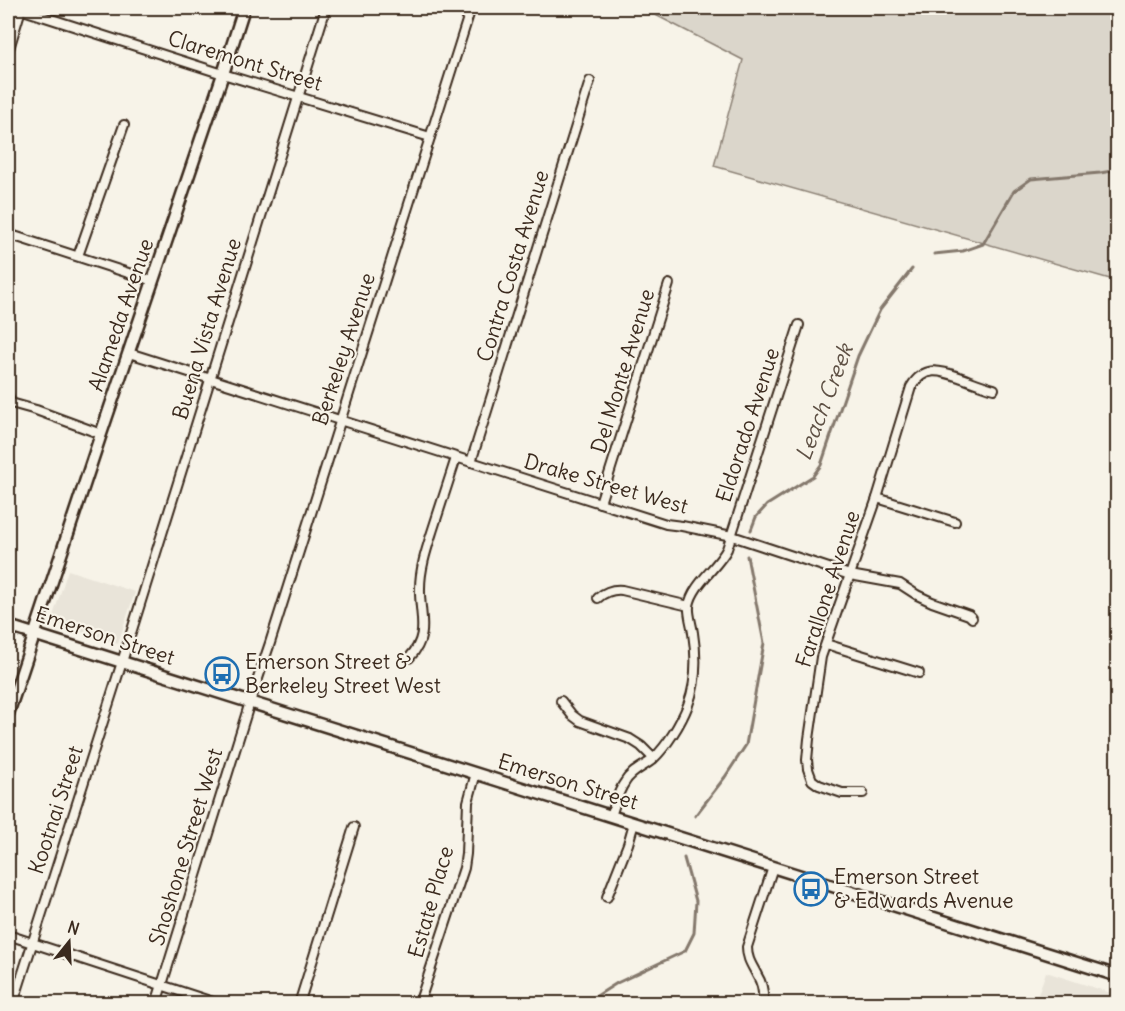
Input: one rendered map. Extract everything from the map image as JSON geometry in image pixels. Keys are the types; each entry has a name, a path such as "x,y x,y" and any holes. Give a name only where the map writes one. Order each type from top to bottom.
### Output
{"main road":[{"name":"Alameda Avenue","path":"8,714 244,8"},
{"name":"Emerson Street","path":"8,626 1118,976"}],"street":[{"name":"Claremont Street","path":"19,8 223,74 430,137"},
{"path":"8,52 19,8"},
{"name":"Buena Vista Avenue","path":"122,662 326,8"},
{"name":"Berkeley Avenue","path":"250,702 471,8"},
{"name":"Contra Costa Avenue","path":"471,462 590,81"},
{"path":"78,256 124,124"},
{"path":"8,234 153,281"},
{"name":"Del Monte Avenue","path":"600,503 669,284"},
{"name":"Eldorado Avenue","path":"689,606 701,583 723,557 732,536 799,325"},
{"path":"129,353 456,458 422,567 420,588 422,633 416,651 409,658"},
{"name":"Farallone Avenue","path":"863,794 842,793 819,785 812,780 808,769 815,690 826,644 877,498 911,387 919,377 926,373 941,371 994,389"},
{"path":"8,395 11,403 101,434"},
{"name":"Drake Street West","path":"456,458 666,524 732,536 850,575 900,584 924,598 972,618"},
{"name":"Farallone Avenue","path":"877,498 955,522"},
{"path":"597,598 606,592 622,590 689,606 697,655 688,706 674,734 653,758 635,771 625,782 611,816"},
{"path":"826,644 919,673"},
{"name":"Kootnai Street","path":"13,1004 122,662"},
{"path":"561,701 580,721 630,739 642,746 653,758"},
{"name":"Shoshone Street West","path":"156,1004 250,702"},
{"name":"Estate Place","path":"418,1004 464,868 468,802 476,773"},
{"path":"607,897 634,823"},
{"path":"299,1004 354,827"},
{"path":"764,1004 762,987 758,975 748,960 747,947 773,867"},
{"path":"8,935 219,1004"}],"shaded area":[{"path":"642,8 1117,8 1117,281 714,166 743,60"},
{"path":"68,570 135,592 118,644 51,622"},
{"path":"1046,972 1117,995 1117,1003 1035,1003"}],"waterway":[{"name":"Leach Creek","path":"934,254 963,251 983,244 1014,191 1031,179 1118,170"},
{"name":"Leach Creek","path":"751,530 756,517 767,505 813,476 821,465 858,356 880,310 912,269"},
{"name":"Leach Creek","path":"695,816 746,745 764,643 747,556"},
{"name":"Leach Creek","path":"584,1004 617,983 685,951 694,933 696,901 684,858"}],"place":[{"name":"Emerson Street & Berkeley Street West","path":"222,674"},
{"name":"Emerson Street & Edwards Avenue","path":"811,889"}]}
